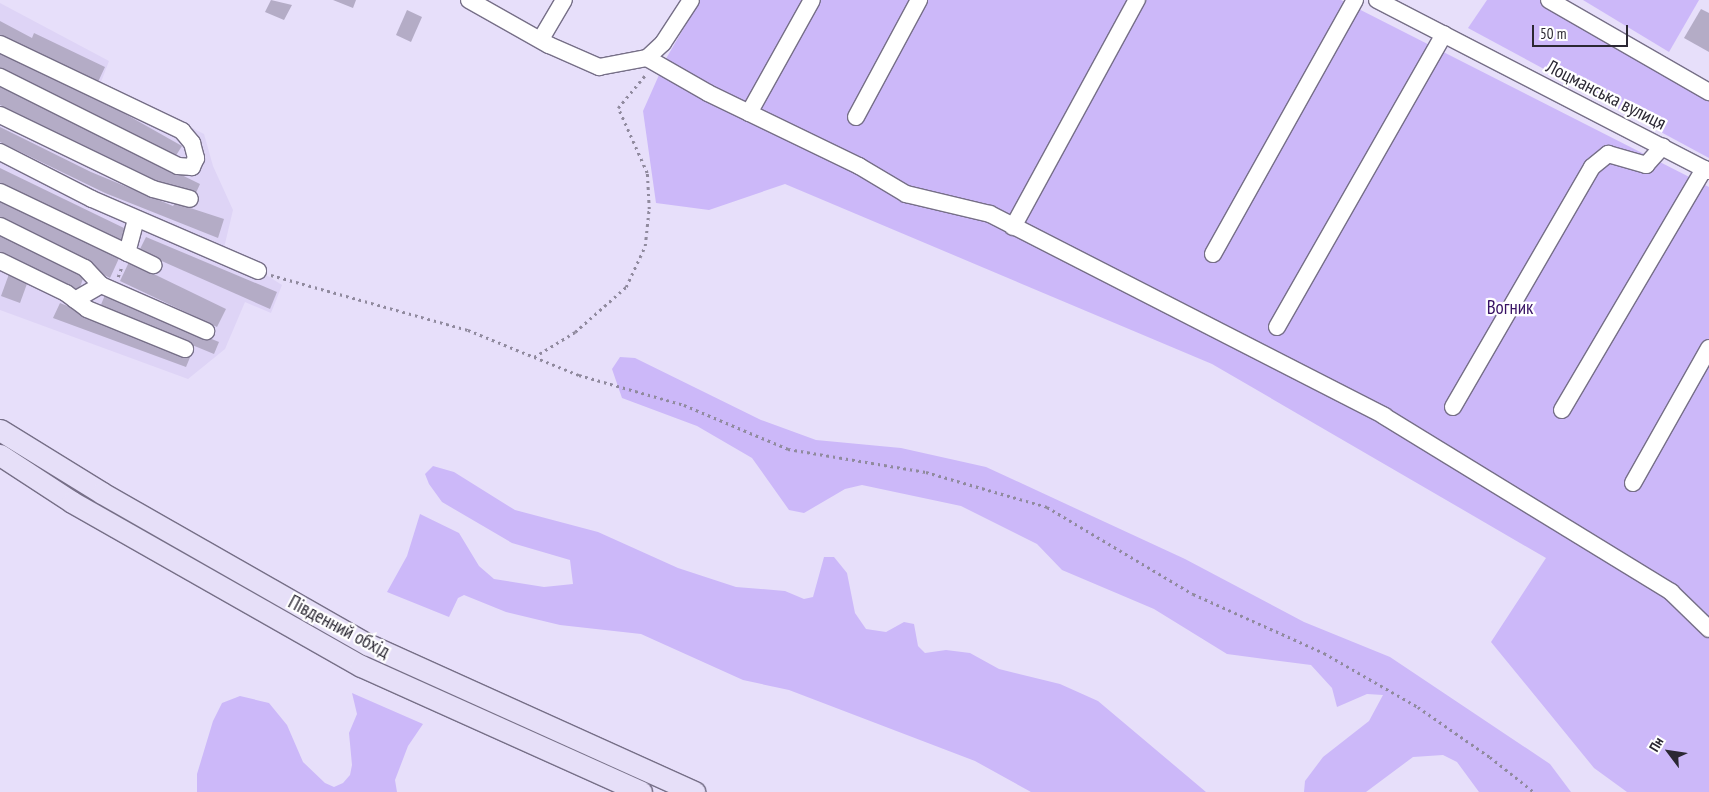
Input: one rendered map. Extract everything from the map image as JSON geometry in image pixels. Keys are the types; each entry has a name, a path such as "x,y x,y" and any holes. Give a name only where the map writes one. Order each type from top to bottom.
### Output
{"main road":[{"name":"Південний обхід","path":"0,430 110,498 368,645 694,792"},
{"name":"Південний обхід","path":"0,455 72,502 361,666 641,792"}],"street":[{"path":"470,0 541,40 599,68 652,60 749,113 859,166 906,194 990,214 1384,416 1670,592 1709,629"},
{"path":"541,40 564,0"},
{"path":"652,60 691,0"},
{"path":"749,113 812,0"},
{"path":"856,117 920,0"},
{"path":"1013,227 1137,0"},
{"path":"1213,254 1355,0"},
{"name":"Лоцманська вулиця","path":"1377,0 1707,170"},
{"path":"1549,0 1709,92"},
{"path":"1277,327 1444,34"},
{"path":"0,44 182,131 192,143 196,158 192,167 178,166 0,77"},
{"path":"0,115 153,189 190,199"},
{"path":"1453,407 1592,167 1608,154 1646,165 1663,146"},
{"path":"0,152 136,219 258,271"},
{"path":"1562,410 1707,170"},
{"path":"0,192 153,265"},
{"path":"127,253 136,219"},
{"path":"0,226 85,268 107,288 206,330"},
{"path":"0,261 75,300 87,310 185,350"},
{"path":"75,300 107,288"},
{"path":"1633,484 1709,348"}],"path":[{"path":"534,356 575,332 626,287 644,246 649,209 647,173 618,108 652,60"},
{"path":"107,288 127,253"},
{"path":"258,271 468,330 579,375 684,405 788,449 926,472 1047,507 1193,594 1324,653 1418,707 1490,757 1534,792"}],"shaded area":[{"path":"0,3 109,61 101,82 204,134 213,166 233,210 224,248 282,285 271,313 245,302 225,349 188,379 0,310"}],"green space":[{"name":"Вогник","path":"700,0 1341,0 1709,187 1709,792 1627,792 1594,768 1491,642 1546,558 1212,364 785,184 709,210 656,203 643,111 667,57"},
{"path":"1487,0 1541,0 1709,93 1709,158 1468,28"},
{"path":"1583,0 1699,0 1669,52"},
{"path":"620,357 635,358 761,420 816,440 901,448 986,467 1185,559 1304,622 1390,657 1550,764 1571,792 1479,792 1457,762 1443,755 1413,757 1366,792 1304,792 1305,781 1323,757 1369,721 1383,695 1367,694 1337,707 1332,688 1311,665 1227,654 1154,609 1062,570 1037,544 961,506 862,485 845,489 804,513 789,510 752,458 697,426 622,398 612,369"},
{"path":"433,466 454,472 515,510 598,532 678,568 736,587 785,591 804,599 813,597 824,557 834,557 847,573 855,613 866,629 886,632 904,622 914,624 918,646 925,653 946,650 970,653 999,669 1060,684 1098,701 1206,792 1031,792 975,761 789,690 743,680 641,634 560,625 506,612 464,595 458,598 449,617 387,592 407,556 420,514 459,533 479,566 494,579 544,587 573,584 570,560 512,543 442,502 429,484 425,474"},
{"path":"352,693 423,724 408,746 395,780 397,792 197,792 197,774 213,721 222,703 240,696 269,703 287,725 303,762 325,783 334,787 343,783 350,775 352,765 349,733 357,714"}],"building":[{"path":"271,0 292,5 284,20 265,12"},
{"path":"333,0 356,0 353,8"},
{"path":"1701,9 1709,13 1709,52 1684,38"},
{"path":"407,10 422,17 411,42 396,35"},
{"path":"0,21 32,38 34,33 105,67 98,82 0,37"},
{"path":"0,50 74,85 182,146 175,157 0,69"},
{"path":"0,86 200,184 195,195 178,187 176,190 0,105"},
{"path":"0,127 91,172 173,206 175,203 224,219 218,238 105,193 0,142"},
{"path":"0,168 126,229 120,241 0,184"},
{"path":"0,200 120,256 110,278 0,222"},
{"path":"0,233 85,273 79,290 0,252"},
{"path":"146,237 277,292 270,309 139,251"},
{"path":"129,262 226,309 217,327 120,281"},
{"path":"9,274 28,281 20,303 1,296"},
{"path":"105,295 219,342 214,354 100,307"},
{"path":"60,303 191,355 186,367 53,318"}]}
